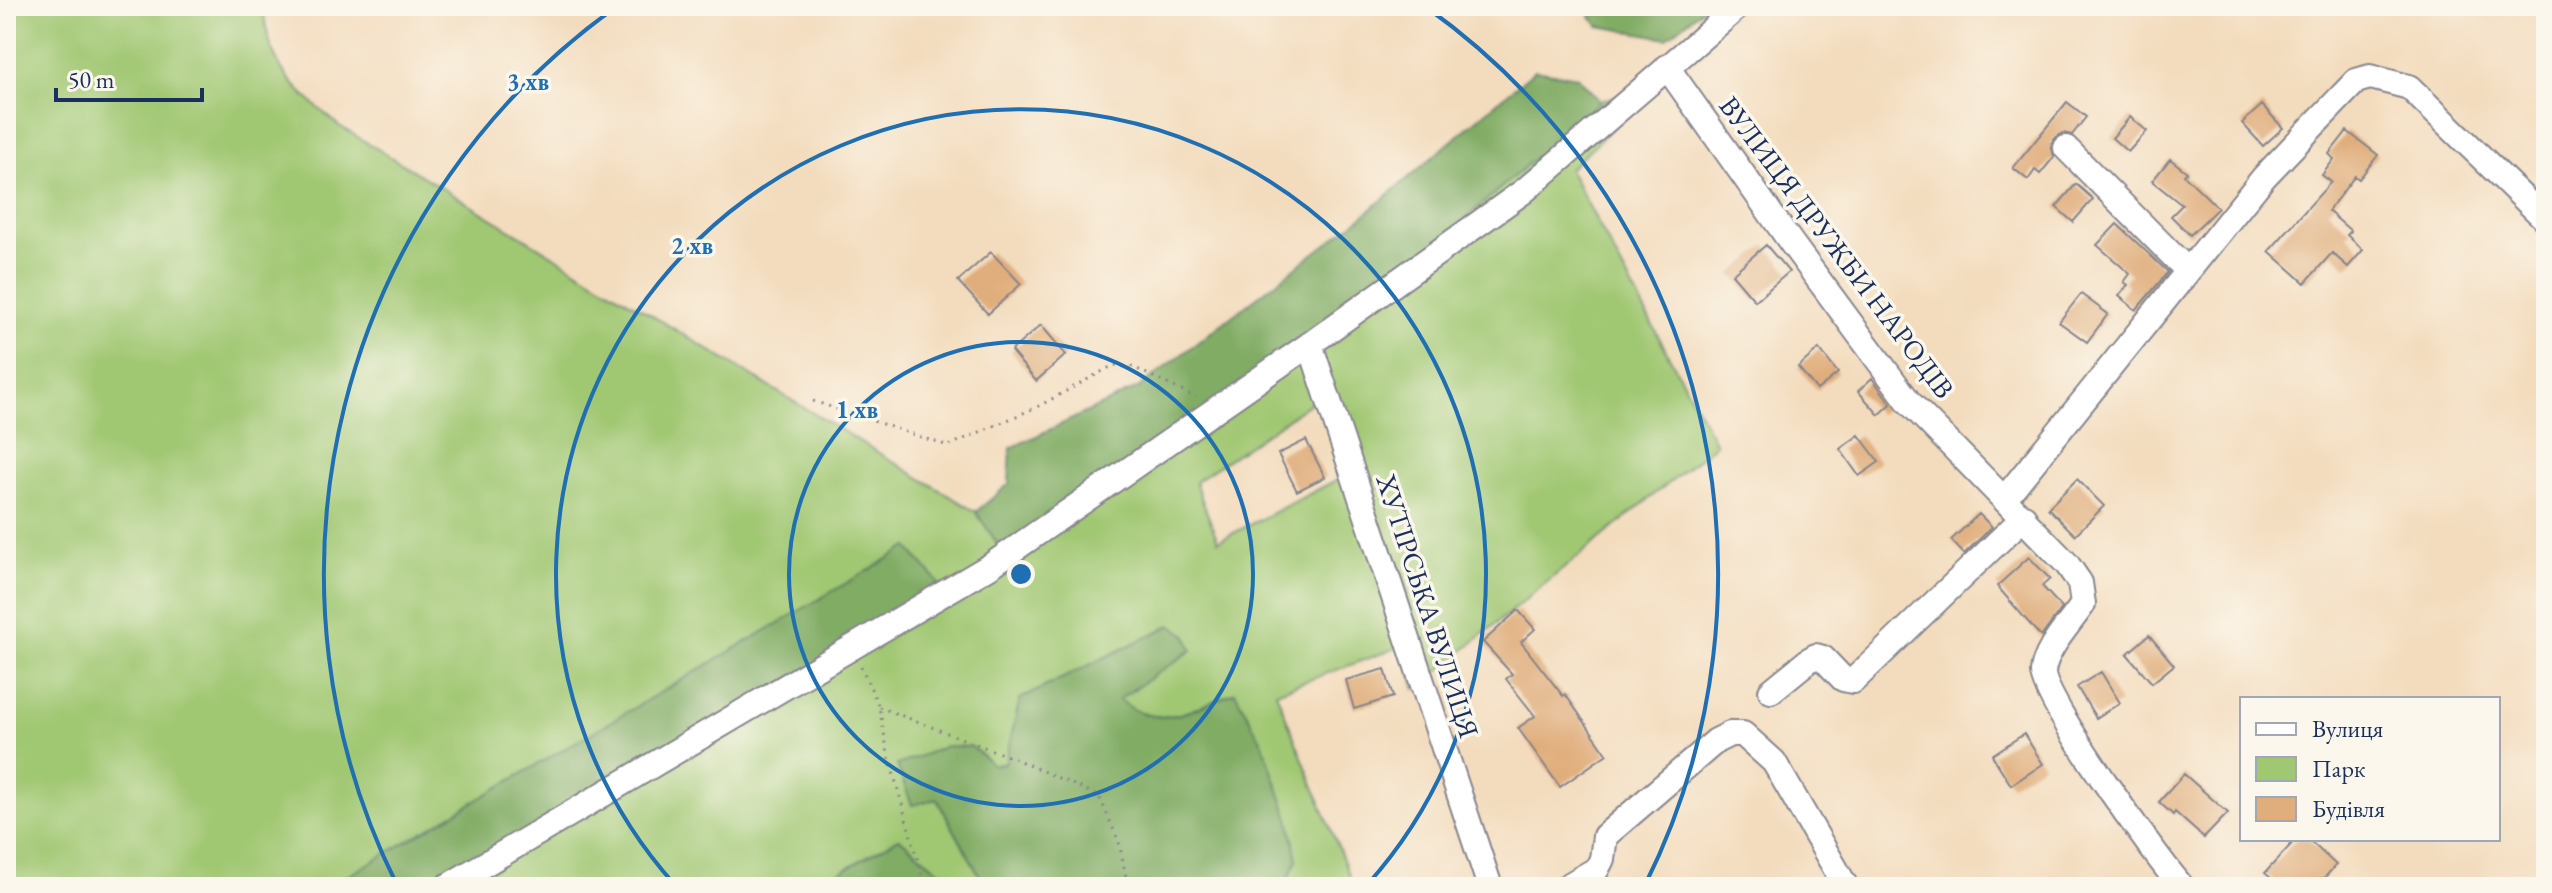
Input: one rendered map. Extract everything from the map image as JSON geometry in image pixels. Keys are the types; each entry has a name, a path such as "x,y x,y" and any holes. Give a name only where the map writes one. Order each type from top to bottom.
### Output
{"street":[{"path":"446,887 990,566 1524,191 1739,6"},
{"name":"ВУЛИЦЯ ДРУЖБИ НАРОДІВ","path":"1667,67 1909,402 2067,564 2083,593 2083,604 2046,659 2043,675 2047,689 2159,861 2182,887"},
{"path":"2005,498 2187,270 2301,136 2356,81 2370,77 2409,87 2546,220"},
{"path":"2066,148 2187,270"},
{"name":"ХУТІРСЬКА ВУЛИЦЯ","path":"1310,344 1490,887"},
{"path":"1771,691 1816,656 1823,658 1843,679 1853,681 2024,517"},
{"path":"1566,887 1597,869 1602,859 1605,836 1716,741 1730,734 1743,734 1774,762 1846,887"}],"path":[{"path":"813,401 948,446 1037,407 1114,365 1133,367 1217,408"},
{"path":"853,648 879,707 888,754 925,887"},
{"path":"879,707 1013,758 1099,796 1119,842 1128,887"}],"green space":[{"path":"6,6 263,6 266,28 277,61 296,87 338,125 976,512 1010,561 1331,336 1600,101 1661,82 1569,169 1716,444 1416,689 1402,646 1276,692 1354,887 1284,887 1297,860 1235,692 1189,711 1161,717 1147,715 1118,699 1192,650 1005,763 993,765 972,747 937,799 986,887 959,887 899,838 829,880 832,887 459,887 425,832 329,887 6,887","holes":["1315,400 1339,447 1348,474 1218,541 1195,482"]},
{"path":"1606,6 1706,6 1667,38 1599,26 1590,16"},
{"path":"1535,70 1578,77 1600,101 1331,336 1009,561 976,512 1009,484 1011,448 1138,388 1367,213"},
{"path":"908,547 938,582 936,609 459,887 329,887"},
{"path":"1171,625 1186,635 1192,650 1119,699 1148,715 1162,717 1190,711 1235,692 1262,742 1290,822 1297,860 1284,887 986,887 937,799 912,805 897,765 946,746 972,747 993,765 1005,763 1020,699"},
{"path":"899,838 959,887 832,887 828,879"}],"building":[{"path":"2067,102 2086,117 2072,135 2063,133 2055,138 2051,145 2054,157 2040,174 2035,170 2028,180 2013,168"},
{"path":"2262,105 2283,128 2263,146 2242,123"},
{"path":"2130,117 2147,131 2128,152 2112,138"},
{"path":"2347,131 2378,155 2359,179 2355,176 2328,211 2351,231 2347,235 2363,250 2348,267 2332,253 2305,283 2269,251 2331,182 2322,175 2334,159 2329,154"},
{"path":"2170,159 2187,172 2184,175 2218,208 2190,235 2171,216 2182,205 2152,181"},
{"path":"2076,184 2093,199 2073,222 2056,207"},
{"path":"2117,224 2168,272 2136,310 2119,296 2128,285 2124,282 2130,274 2097,245"},
{"path":"1766,245 1789,272 1755,301 1732,274"},
{"path":"991,252 1021,284 988,314 958,281"},
{"path":"2081,294 2108,314 2087,342 2059,322"},
{"path":"1041,325 1066,355 1036,381 1011,351"},
{"path":"1819,349 1838,373 1817,390 1798,367"},
{"path":"1872,378 1891,404 1879,415 1858,391"},
{"path":"1859,435 1879,462 1859,476 1840,449"},
{"path":"1306,440 1325,477 1297,491 1278,454"},
{"path":"2077,479 2104,506 2075,535 2048,508"},
{"path":"1979,514 1992,527 1964,554 1951,540"},
{"path":"2029,557 2050,579 2042,586 2062,608 2041,637 1997,586"},
{"path":"1518,610 1535,629 1521,642 1563,696 1565,694 1607,754 1560,787 1518,728 1535,716 1506,679 1512,674 1483,642"},
{"path":"2149,635 2174,665 2152,683 2127,654"},
{"path":"1385,669 1393,697 1354,709 1346,680"},
{"path":"2101,672 2120,703 2096,718 2077,687"},
{"path":"2024,734 2043,764 2011,785 1992,755"},
{"path":"2184,774 2228,813 2204,838 2159,802"},
{"path":"2294,841 2310,841 2336,865 2316,887 2281,887 2265,873"}]}
